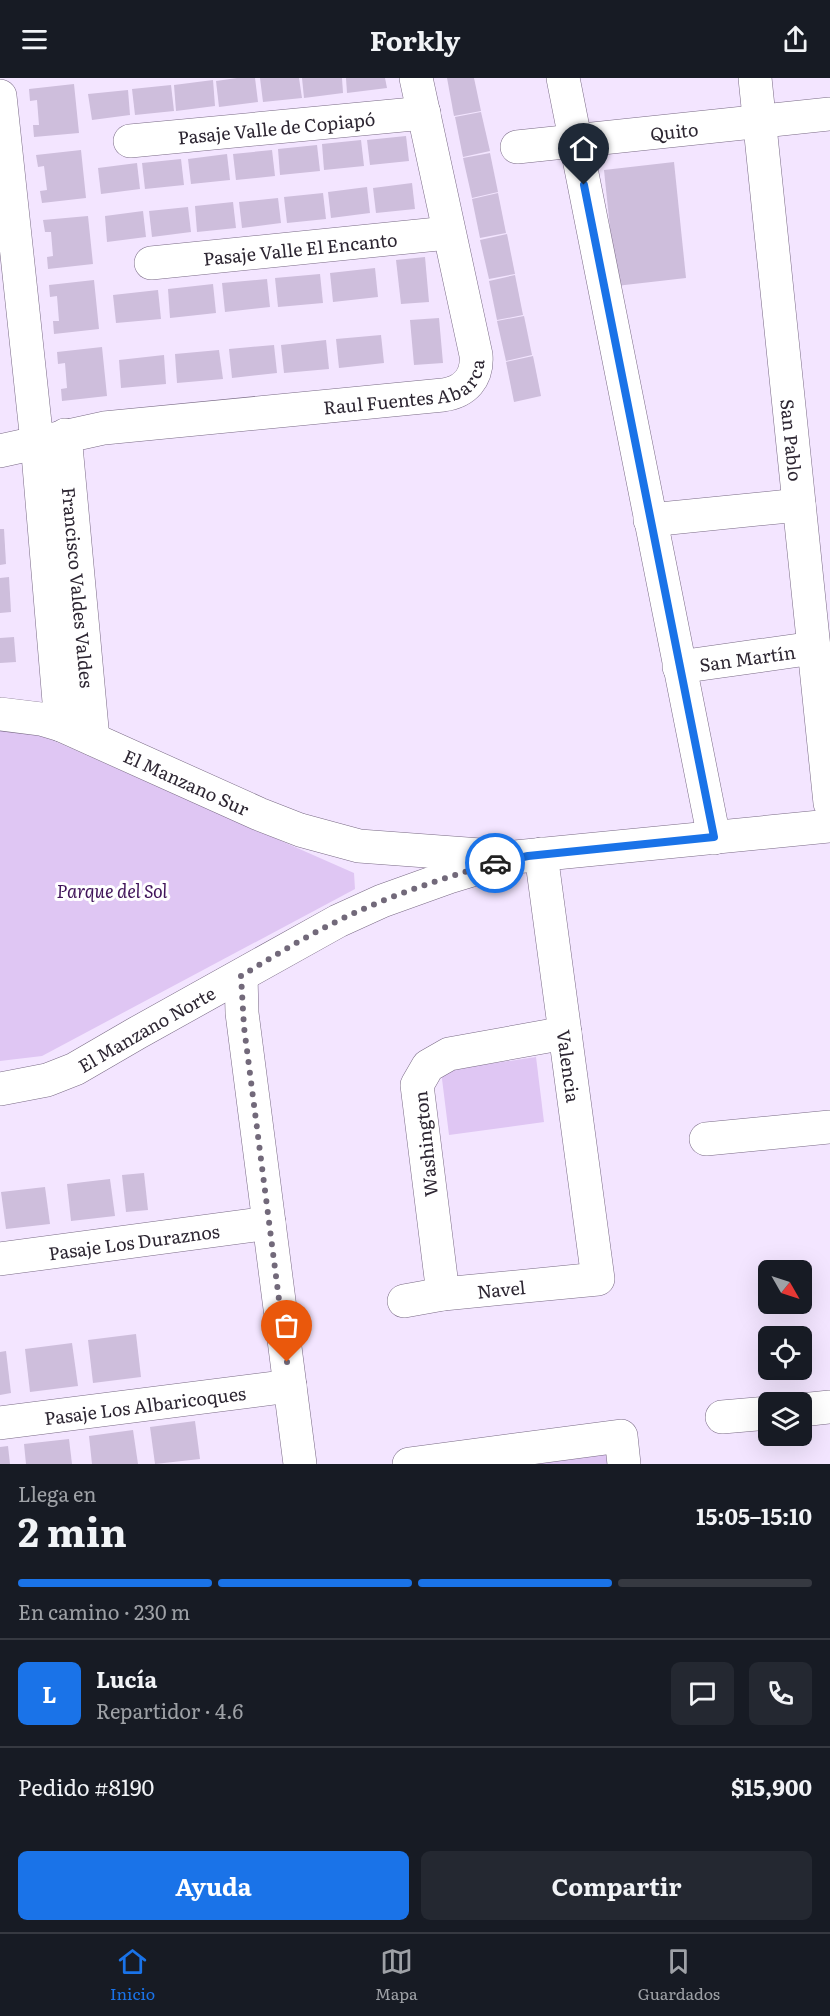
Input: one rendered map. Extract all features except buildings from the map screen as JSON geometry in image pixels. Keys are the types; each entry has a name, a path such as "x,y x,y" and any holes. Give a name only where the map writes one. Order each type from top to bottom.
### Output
{"street":[{"name":"Raul Fuentes Abarca","path":"0,451 120,426 455,393 470,381 477,364 416,78"},
{"path":"563,78 714,837"},
{"name":"San Pablo","path":"755,78 830,803"},
{"path":"0,96 7,225 51,439"},
{"name":"Pasaje Valle de Copiapó","path":"130,141 424,113"},
{"name":"Quito","path":"517,147 830,114"},
{"name":"Pasaje Valle El Encanto","path":"151,263 448,233"},
{"name":"Francisco Valdes Valdes","path":"51,439 61,725"},
{"name":"Francisco Valdes Valdes","path":"51,439 93,739"},
{"path":"650,520 799,505"},
{"name":"San Martín","path":"679,667 814,648"},
{"name":"El Manzano Sur","path":"0,714 31,717 61,725 258,814 342,842 372,848 528,856"},
{"path":"528,856 830,826"},
{"path":"372,848 381,870 382,901"},
{"name":"El Manzano Norte","path":"0,1089 30,1084 75,1069 306,938 382,901 528,856"},
{"name":"Valencia","path":"528,856 565,1033 598,1279"},
{"path":"241,976 243,1020 300,1464"},
{"name":"Washington","path":"443,1294 417,1085 428,1066 449,1054 565,1033"},
{"path":"706,1139 830,1127"},
{"name":"Pasaje Los Duraznos","path":"0,1259 269,1223"},
{"name":"Navel","path":"404,1301 443,1294 598,1279"},
{"name":"Pasaje Los Albaricoques","path":"0,1424 290,1386"},
{"path":"812,1409 830,1407"},
{"path":"722,1417 758,1414"},
{"path":"409,1464 623,1450"}],"green space":[{"name":"Parque del Sol","path":"0,728 43,736 354,873 355,889 42,1056 0,1061"},
{"path":"536,1057 544,1122 449,1135 441,1071"},
{"path":"609,1445 612,1464 493,1464"}],"way so far":[{"path":"287,1362 242,1013 241,976 360,910 495,863"}],"route":[{"path":"495,863 515,857 714,837 584,185"}]}
